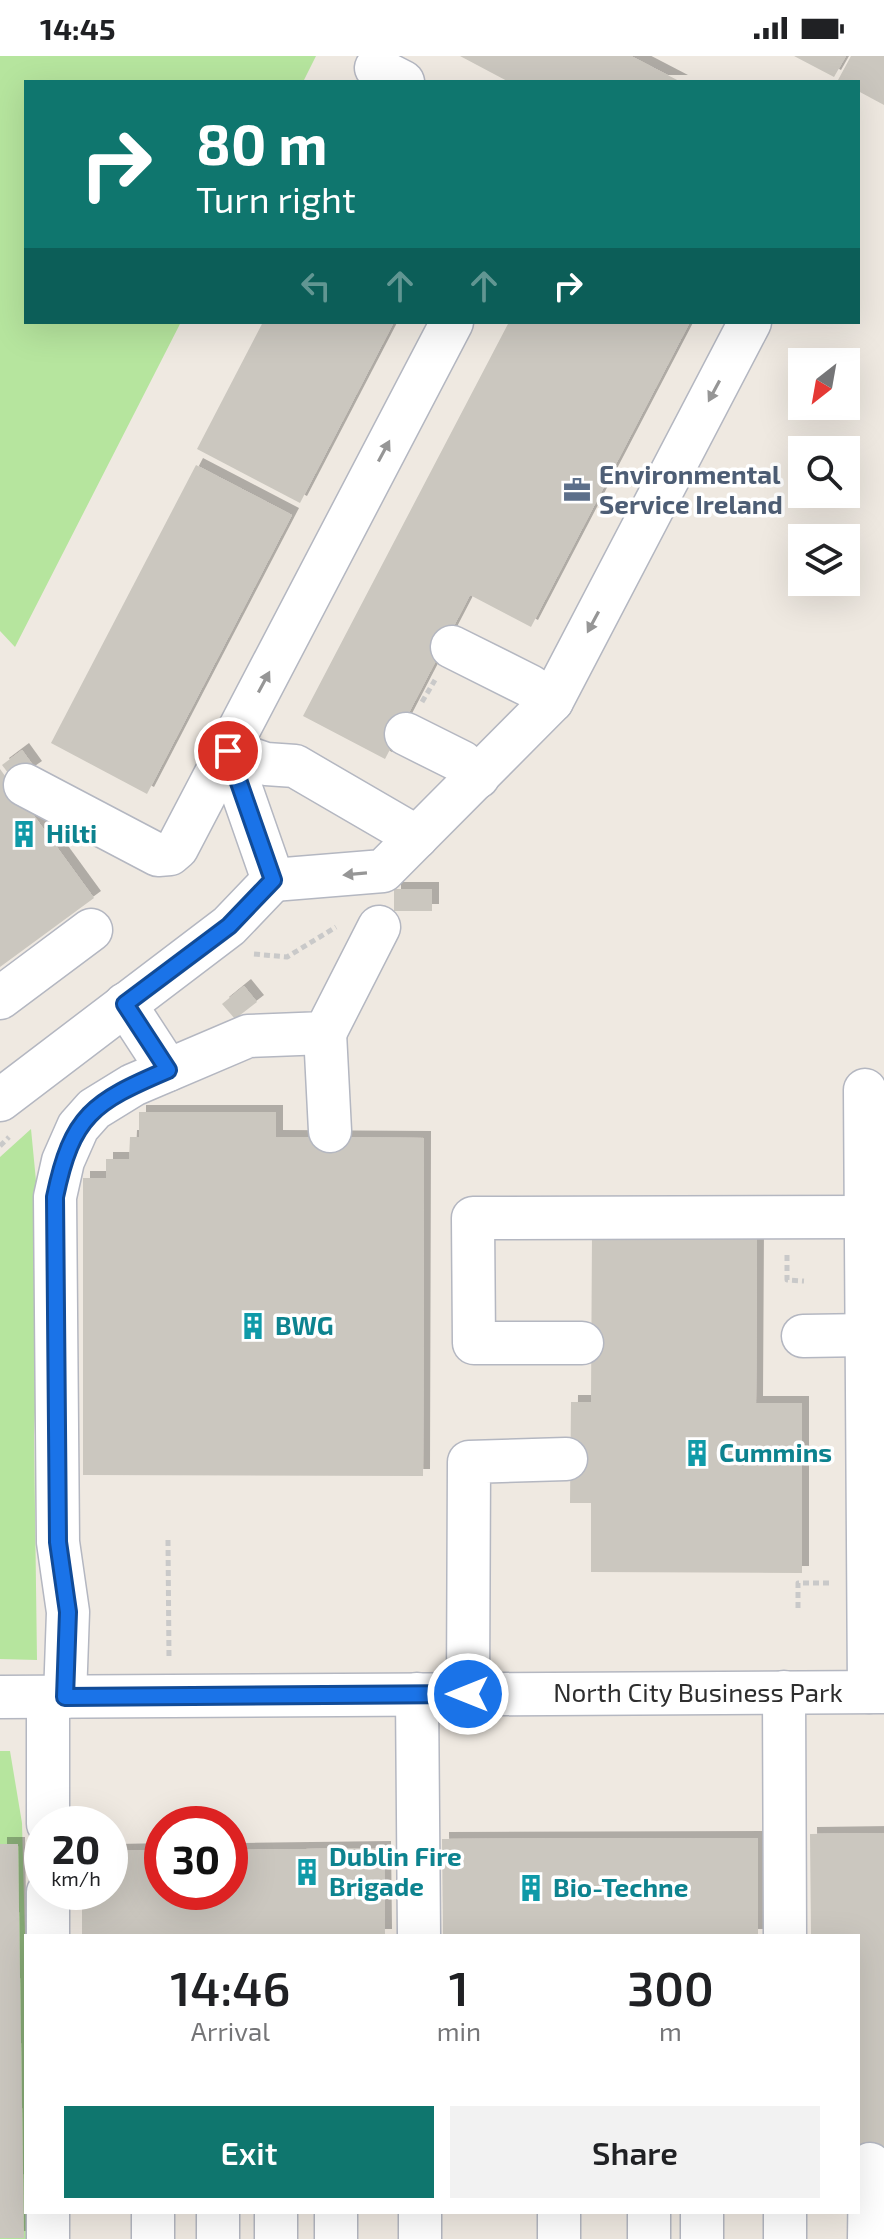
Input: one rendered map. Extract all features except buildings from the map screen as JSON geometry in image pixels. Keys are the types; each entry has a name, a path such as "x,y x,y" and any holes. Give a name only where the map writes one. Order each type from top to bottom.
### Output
{"street":[{"path":"25,785 158,855 170,854 177,848 451,324"},
{"path":"0,1100 229,926 273,880 383,871 552,701 749,324"},
{"path":"452,647 530,686 552,701"},
{"path":"406,734 462,762 478,777"},
{"path":"228,751 266,764 295,766 417,837"},
{"path":"228,751 273,880"},
{"path":"330,1131 325,1033 379,927"},
{"path":"0,998 91,930"},
{"path":"125,1004 168,1070"},
{"path":"49,1806 56,1697 68,1612 58,1542 55,1197 63,1161 78,1127 94,1109 133,1085 248,1036 325,1033"},
{"name":"North City Business Park","path":"0,1697 876,1692 869,1583 876,1389 868,1335 865,1090"},
{"path":"582,1343 474,1343 473,1218 867,1217"},
{"path":"803,1336 868,1335"},
{"path":"468,1694 469,1462 566,1459"},
{"path":"784,1692 785,1934"},
{"path":"417,1694 419,1934"},
{"path":"48,1910 48,1934"},
{"path":"869,2239 870,2164"},
{"path":"48,2214 48,2239"},
{"path":"153,2214 153,2239"},
{"path":"218,2214 218,2239"},
{"path":"276,2214 276,2239"},
{"path":"336,2214 336,2239"},
{"path":"420,2214 420,2239"},
{"path":"559,2214 559,2239"},
{"path":"649,2214 649,2239"},
{"path":"702,2214 702,2239"},
{"path":"785,2214 785,2239"}],"path":[{"path":"168,1540 169,1695"},
{"path":"798,1608 798,1583 869,1583"}],"green space":[{"path":"0,56 316,56 304,80 24,80 24,324 180,324 15,647 0,631"},
{"path":"31,1129 42,1243 34,1435 37,1660 0,1659 0,1157"},
{"path":"0,1751 10,1751 22,1823 24,2214 31,2214 29,2239 0,2239"}],"place":[{"name":"Environmental Service Ireland","path":"577,490"},
{"name":"Hilti","path":"24,834"},
{"name":"BWG","path":"253,1326"},
{"name":"Cummins","path":"697,1453"},
{"name":"Dublin Fire Brigade","path":"307,1872"},
{"name":"Bio-Techne","path":"531,1888"}],"route":[{"path":"228,751 273,880 229,926 125,1004 168,1070 133,1085 94,1109 78,1127 70,1144 55,1197 58,1542 68,1612 65,1697 468,1694"}]}
